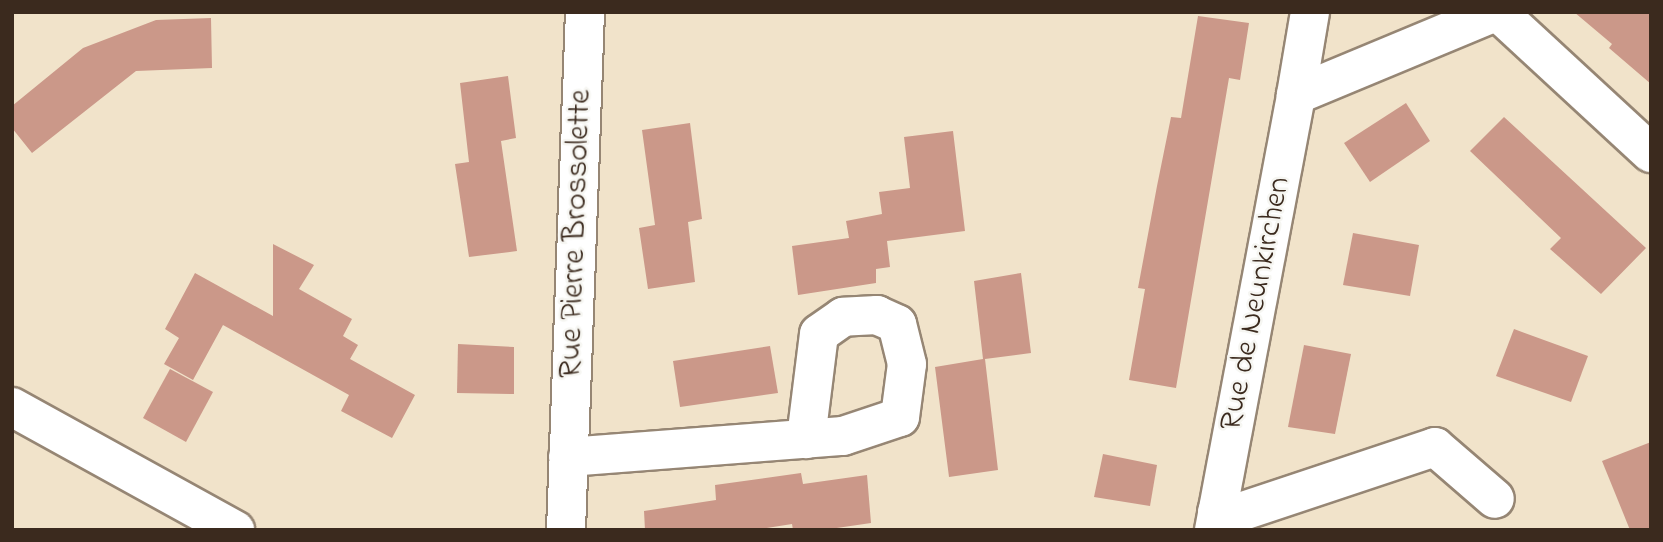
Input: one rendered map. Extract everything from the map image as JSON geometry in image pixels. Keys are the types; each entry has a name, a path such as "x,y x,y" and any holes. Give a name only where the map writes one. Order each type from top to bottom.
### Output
{"street":[{"name":"Rue Pierre Brossolette","path":"566,530 585,12"},
{"name":"Rue de Neunkirchen","path":"1216,521 1310,12"},
{"path":"1296,95 1497,12 1651,153"},
{"path":"12,407 235,530"},
{"path":"568,457 806,439"},
{"name":"Rue de Neunkirchen","path":"1216,521 1435,447 1495,499"}],"building":[{"path":"1574,12 1651,12 1651,84 1609,48 1612,44"},
{"path":"1198,16 1249,23 1240,80 1229,78 1176,388 1129,380 1145,289 1138,288 1157,186 1171,117 1181,118"},
{"path":"211,18 212,68 136,71 32,153 12,128 12,106 83,48 156,20"},
{"path":"508,76 516,138 501,141 517,251 469,257 455,164 469,162 460,83"},
{"path":"1406,103 1430,141 1370,182 1344,143"},
{"path":"1504,117 1646,248 1601,294 1550,249 1561,238 1470,151"},
{"path":"690,123 702,219 688,222 695,282 648,289 639,228 655,225 642,130"},
{"path":"953,131 965,231 887,241 890,267 876,269 876,283 798,295 792,246 849,238 846,221 882,214 879,192 910,188 904,137"},
{"path":"1353,233 1419,245 1410,296 1343,285"},
{"path":"273,244 314,265 299,289 352,319 343,336 358,345 350,359 415,395 392,438 341,411 349,395 223,325 193,380 164,364 179,338 165,329 195,273 273,316"},
{"path":"1021,273 1031,353 985,359 998,470 949,477 935,367 983,359 974,281"},
{"path":"1514,329 1588,356 1571,402 1496,376"},
{"path":"458,344 514,347 514,394 457,393"},
{"path":"1304,345 1351,354 1335,434 1288,427"},
{"path":"770,346 778,393 680,407 673,361"},
{"path":"170,369 213,392 186,442 143,418"},
{"path":"1651,442 1651,530 1630,530 1602,461"},
{"path":"1103,454 1157,465 1150,506 1094,497"},
{"path":"801,473 803,484 867,475 871,523 823,530 793,530 792,524 754,530 645,530 644,511 716,500 715,485"}]}
